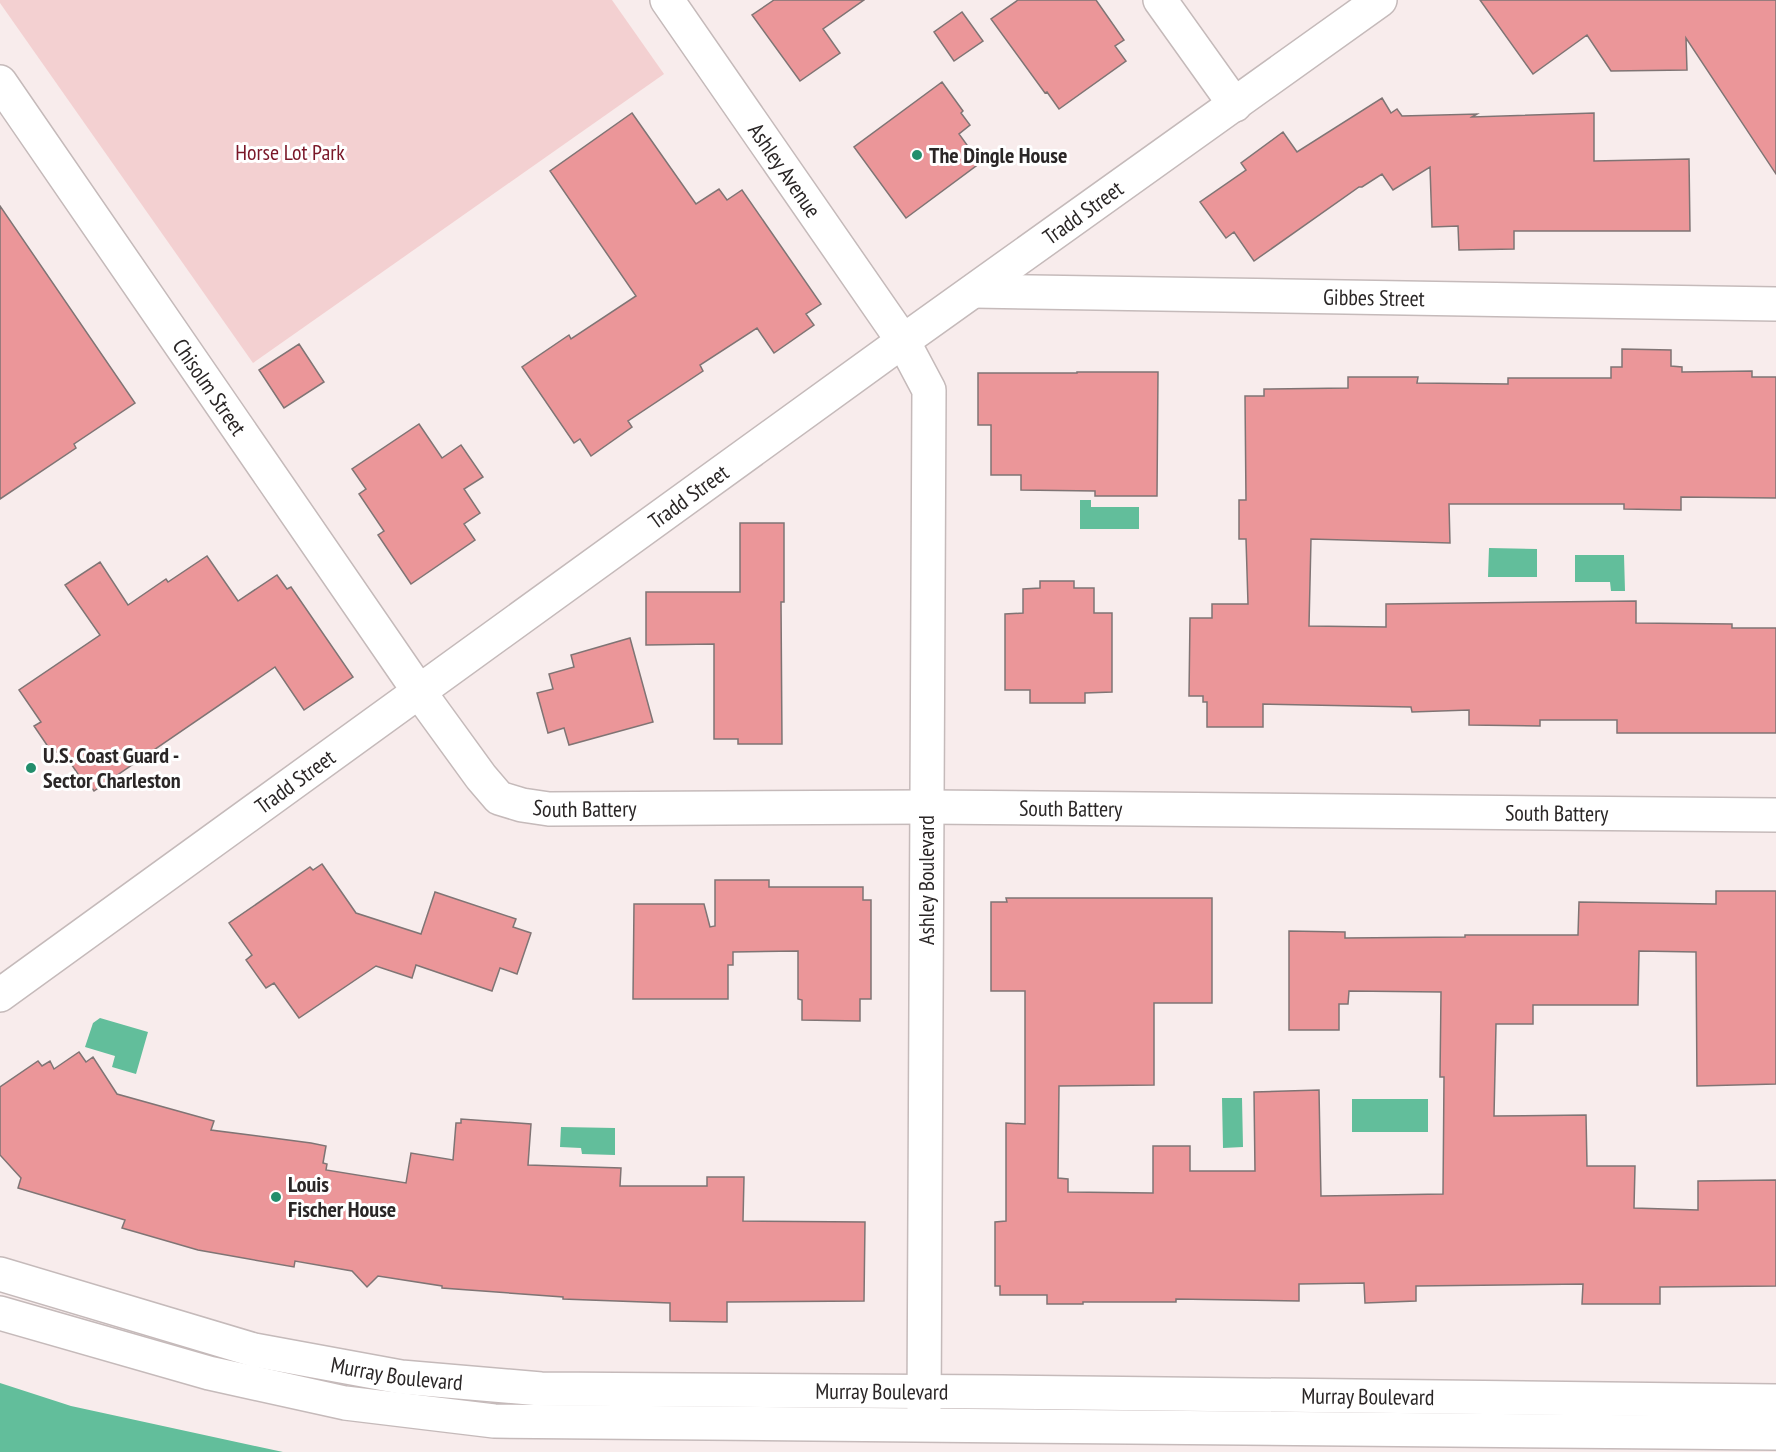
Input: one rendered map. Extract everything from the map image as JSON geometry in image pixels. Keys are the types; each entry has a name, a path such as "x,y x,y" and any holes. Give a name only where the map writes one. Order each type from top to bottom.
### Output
{"street":[{"name":"Ashley Avenue","path":"667,0 903,341"},
{"path":"1160,0 1235,105"},
{"name":"Tradd Street","path":"0,995 903,341 1380,0"},
{"name":"Chisolm Street","path":"0,82 420,693"},
{"name":"Gibbes Street","path":"974,291 1776,304"},
{"name":"Ashley Boulevard","path":"903,341 929,390 924,1425"},
{"name":"South Battery","path":"420,693 499,798 522,805 549,809 926,807 1776,815"},
{"name":"Murray Boulevard","path":"0,1274 254,1350 401,1377 541,1389 1776,1401"},
{"name":"Murray Boulevard","path":"0,1313 209,1373 345,1403 494,1421 1776,1433"}],"green space":[{"name":"Horse Lot Park","path":"0,0 612,0 664,74 253,363"}],"shaded area":[{"path":"1080,500 1091,500 1091,507 1139,507 1139,529 1080,529"},
{"path":"1489,548 1537,549 1537,577 1488,577"},
{"path":"1575,555 1624,555 1625,591 1611,591 1610,582 1575,582"},
{"path":"100,1018 148,1032 136,1074 112,1067 115,1056 85,1047 93,1023"},
{"path":"1222,1098 1242,1098 1243,1147 1223,1148"},
{"path":"1352,1099 1428,1099 1428,1132 1352,1132"},
{"path":"561,1127 615,1128 615,1155 582,1154 581,1148 560,1147"},
{"path":"0,1383 71,1406 283,1452 0,1452"}],"building":[{"path":"774,0 864,0 823,29 840,53 800,81 752,15"},
{"path":"1018,0 1096,0 1124,40 1115,46 1126,61 1059,109 991,19"},
{"path":"1480,0 1776,0 1776,174 1686,38 1687,70 1611,71 1587,35 1533,74"},
{"path":"962,12 983,41 954,61 934,32"},
{"name":"The Dingle House","path":"942,82 970,125 959,134 980,163 906,218 854,147"},
{"path":"1382,98 1391,113 1397,109 1402,116 1477,114 1472,117 1594,113 1594,161 1689,159 1690,231 1514,231 1514,249 1459,250 1458,226 1432,227 1430,167 1393,190 1382,174 1359,187 1254,261 1234,232 1226,238 1200,202 1246,170 1241,163 1283,132 1297,152"},
{"path":"632,113 696,204 719,189 727,200 742,190 821,304 806,314 814,325 774,353 757,328 700,365 703,371 628,421 632,427 591,456 580,439 574,443 522,367 569,335 571,339 636,296 550,171"},
{"path":"0,206 135,403 74,444 76,448 0,499"},
{"path":"299,344 324,382 284,408 259,370"},
{"path":"1622,349 1671,350 1671,366 1682,367 1682,372 1752,371 1752,377 1776,377 1776,498 1681,497 1681,510 1624,509 1624,504 1449,504 1450,543 1311,539 1309,626 1386,627 1386,604 1636,601 1636,623 1732,624 1732,628 1776,628 1776,733 1617,733 1617,720 1540,720 1540,726 1469,725 1469,710 1412,712 1411,707 1263,704 1263,727 1207,727 1207,702 1203,702 1203,696 1189,696 1190,618 1212,618 1212,604 1248,604 1246,539 1239,539 1239,500 1246,500 1245,396 1264,396 1264,389 1348,388 1348,377 1418,377 1417,383 1508,384 1508,378 1611,378 1611,367 1622,367"},
{"path":"1158,372 1157,496 1095,496 1095,491 1021,490 1021,475 991,475 991,425 978,425 978,373"},
{"path":"419,424 442,458 461,445 483,477 464,489 480,513 464,524 475,540 411,584 378,535 384,531 359,494 366,489 352,469"},
{"path":"740,523 784,523 784,602 781,602 782,744 738,744 738,739 714,739 714,644 646,645 646,592 740,592"},
{"path":"207,556 238,601 277,575 287,589 291,587 353,677 304,710 275,667 94,791 83,775 80,777 61,749 53,754 34,726 41,722 19,690 100,635 65,585 100,562 128,605 166,579 168,582"},
{"path":"1040,581 1074,581 1074,588 1094,588 1094,613 1112,613 1112,692 1085,693 1085,703 1030,703 1030,690 1005,690 1005,614 1023,613 1023,589 1040,588"},
{"path":"630,638 653,722 569,745 564,728 548,733 537,693 553,689 549,674 574,667 571,655"},
{"path":"322,864 356,913 421,934 435,892 516,919 513,927 531,933 517,974 500,968 492,991 416,965 412,978 376,966 299,1018 274,983 266,988 246,960 252,955 229,923 310,867 313,870"},
{"path":"715,880 769,880 769,887 863,887 863,900 871,900 871,999 860,999 860,1021 802,1020 802,1000 798,999 798,951 733,952 733,965 728,965 728,999 633,999 634,904 704,904 710,927 715,926"},
{"path":"1716,891 1776,891 1776,1084 1697,1086 1696,952 1639,951 1638,1005 1533,1005 1533,1024 1496,1024 1494,1116 1586,1115 1587,1166 1635,1166 1634,1208 1698,1210 1698,1181 1776,1180 1776,1286 1660,1287 1660,1304 1582,1304 1583,1284 1416,1286 1416,1301 1365,1303 1364,1283 1299,1284 1299,1301 1176,1299 1176,1302 1047,1304 1047,1295 1000,1295 1000,1286 995,1286 995,1222 1006,1221 1006,1123 1025,1124 1025,991 991,991 991,902 1007,902 1006,898 1212,898 1212,1003 1154,1003 1154,1085 1059,1086 1058,1178 1068,1179 1068,1192 1153,1193 1153,1146 1190,1146 1190,1171 1255,1171 1254,1092 1319,1090 1321,1196 1443,1194 1444,1077 1440,1077 1441,992 1349,991 1348,1004 1339,1004 1339,1030 1289,1030 1289,931 1345,932 1345,938 1578,935 1579,902 1716,904"},
{"path":"79,1052 86,1062 93,1057 117,1094 214,1121 211,1130 326,1146 323,1163 327,1164 326,1170 406,1183 411,1153 453,1160 456,1123 461,1123 461,1119 531,1124 528,1165 621,1168 620,1186 707,1186 707,1177 744,1177 743,1221 865,1222 864,1301 727,1302 727,1322 670,1321 670,1303 563,1299 563,1297 442,1288 442,1286 378,1276 367,1287 352,1271 295,1261 294,1267 198,1250 122,1228 125,1220 18,1188 21,1178 0,1155 0,1087 38,1061 42,1066 50,1061 54,1069"}],"place":[{"name":"The Dingle House","path":"917,155"},
{"name":"U.S. Coast Guard - Sector Charleston","path":"31,768"},
{"name":"Louis Fischer House","path":"276,1197"}]}
